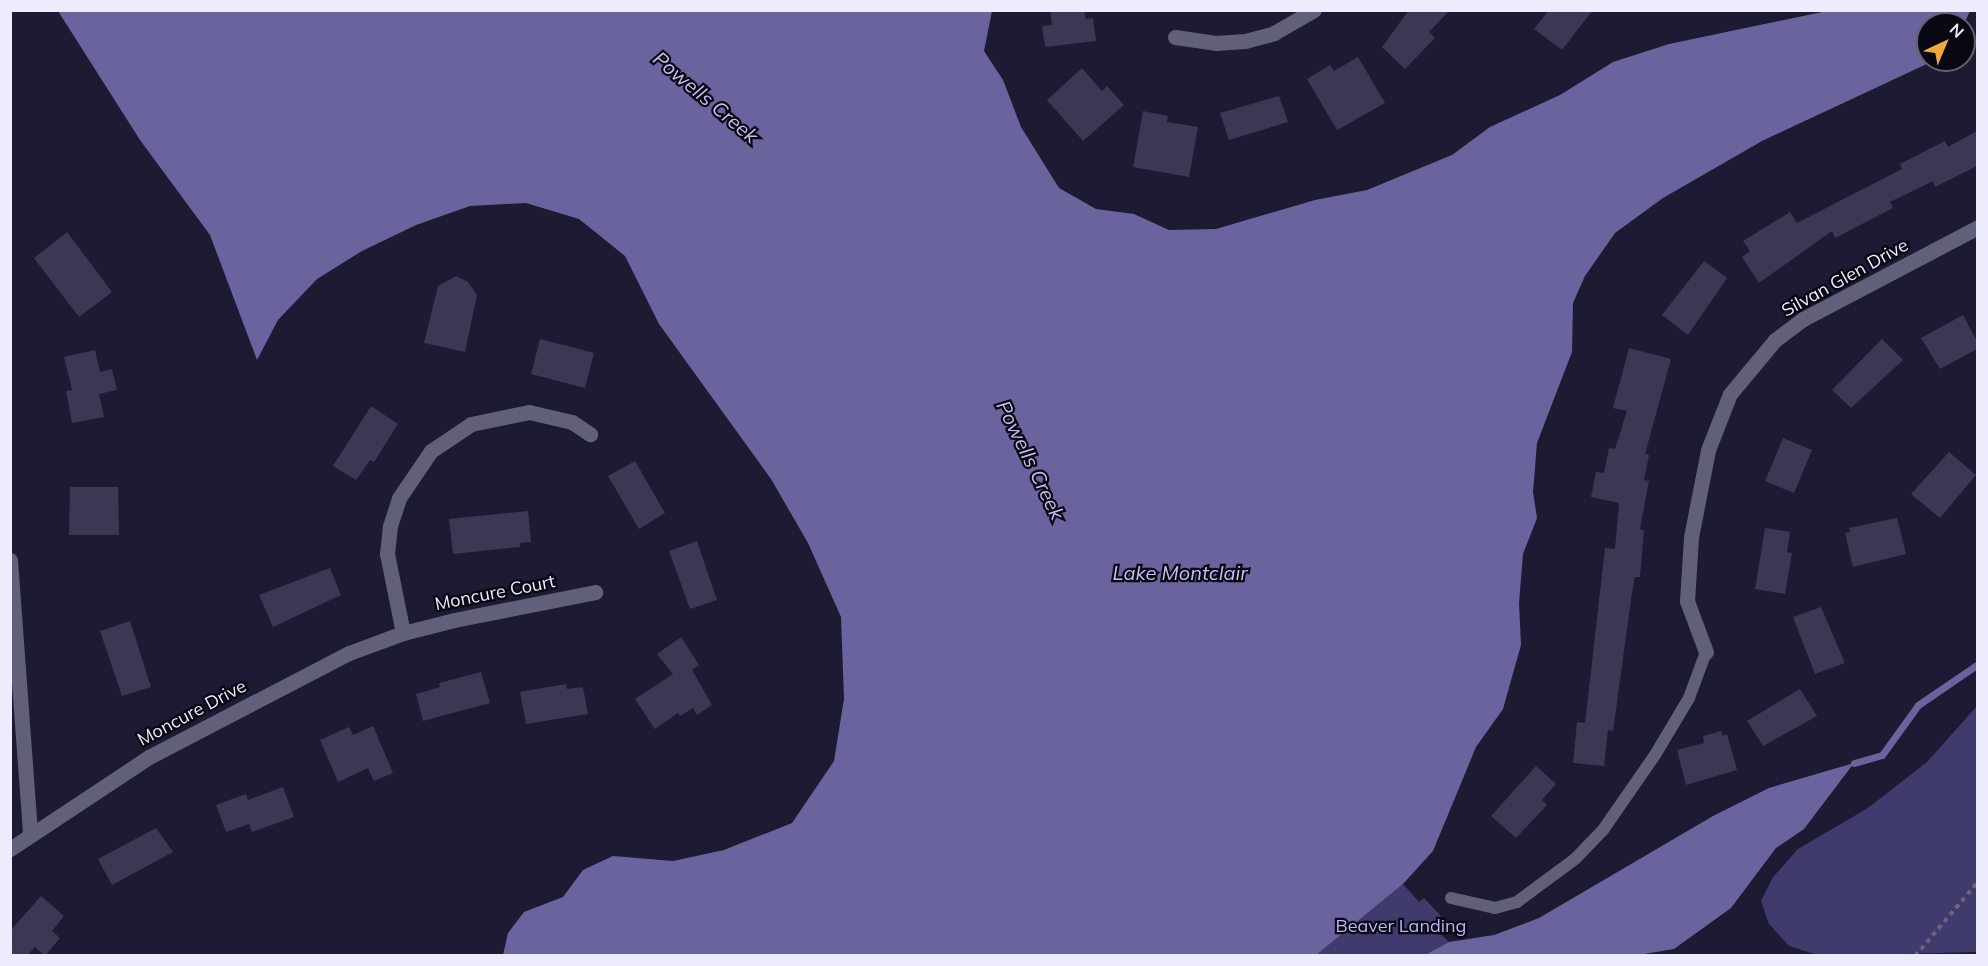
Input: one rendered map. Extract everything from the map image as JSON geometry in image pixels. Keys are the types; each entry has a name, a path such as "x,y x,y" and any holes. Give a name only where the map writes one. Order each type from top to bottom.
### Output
{"street":[{"path":"1175,37 1216,43 1245,41 1274,33 1314,10"},
{"name":"Silvan Glen Drive","path":"1706,652 1687,601 1691,537 1708,450 1730,394 1775,340 1803,319 1977,227"},
{"path":"403,633 387,554 390,526 408,481 431,451 471,424 518,413 551,414 590,434"},
{"path":"10,560 30,836"},
{"name":"Moncure Court","path":"403,633 595,592"},
{"name":"Moncure Drive","path":"10,849 149,757 349,653 403,633"}],"lane":[{"path":"1451,898 1495,908 1517,902 1575,859 1603,830 1655,755 1689,698 1706,652"}],"path":[{"path":"1915,956 1977,882"}],"green space":[{"path":"1977,706 1977,952 1821,956 1789,946 1769,924 1761,901 1773,877 1798,849 1868,808 1927,762"},
{"name":"Beaver Landing","path":"1403,884 1419,902 1424,898 1441,916 1434,928 1449,942 1425,955 1315,956"}],"water":[{"name":"Lake Montclair","path":"58,11 992,11 984,51 1003,80 1021,127 1059,188 1096,209 1134,214 1169,230 1216,229 1315,200 1367,190 1452,155 1490,127 1560,95 1613,62 1669,44 1827,11 1970,11 1916,12 1916,69 1762,141 1663,198 1615,233 1585,276 1573,303 1572,352 1537,443 1533,492 1537,518 1523,554 1519,603 1521,645 1503,709 1476,747 1433,851 1403,884 1315,956 503,955 508,933 524,912 563,897 583,870 613,856 673,861 724,850 792,823 834,761 844,699 841,617 808,543 771,479 659,324 625,256 579,219 526,203 470,206 416,225 362,251 317,279 278,320 257,360 210,235 140,140"},
{"path":"1854,763 1804,829 1776,848 1731,908 1674,949 1632,956 1425,955 1449,942 1494,935 1539,918 1713,816 1769,788"}],"building":[{"path":"1050,10 1084,10 1086,19 1093,18 1096,41 1045,47 1042,26 1052,25"},
{"path":"1409,10 1450,10 1429,32 1435,38 1405,69 1382,47"},
{"path":"1549,10 1593,10 1562,50 1534,29"},
{"path":"1358,57 1385,103 1337,130 1307,79 1330,65 1334,71"},
{"path":"1082,68 1102,91 1107,86 1124,105 1083,141 1047,100"},
{"path":"1279,96 1288,122 1229,140 1220,113"},
{"path":"1143,111 1168,116 1167,122 1198,127 1189,177 1133,167"},
{"path":"1977,131 1977,166 1935,187 1933,181 1890,202 1893,208 1835,238 1832,231 1759,283 1742,257 1750,251 1743,241 1790,212 1797,223 1902,169 1900,164 1945,141 1948,147"},
{"path":"67,232 112,292 79,317 34,258"},
{"path":"1704,261 1727,278 1688,335 1662,315"},
{"path":"456,276 468,282 477,295 465,352 424,343 438,286"},
{"path":"1963,315 1977,341 1977,349 1940,369 1921,338"},
{"path":"540,339 594,353 585,388 531,374"},
{"path":"1882,339 1903,360 1851,408 1832,390"},
{"path":"1629,348 1671,359 1645,454 1649,455 1644,480 1649,481 1640,529 1644,530 1640,577 1635,577 1632,593 1613,731 1608,730 1604,766 1573,763 1577,722 1585,723 1605,548 1615,549 1619,503 1591,497 1596,472 1604,473 1609,448 1615,449 1627,411 1613,408"},
{"path":"95,350 100,372 112,369 117,390 99,394 104,417 72,423 66,391 72,390 64,357"},
{"path":"371,406 398,424 374,462 370,460 356,480 333,466"},
{"path":"1783,438 1812,450 1794,493 1765,481"},
{"path":"1949,452 1976,475 1940,518 1911,494"},
{"path":"635,461 665,513 639,529 608,476"},
{"path":"70,487 118,487 119,535 69,535"},
{"path":"528,511 531,542 520,543 520,547 453,554 449,519"},
{"path":"1897,518 1906,554 1853,567 1845,533 1850,532 1849,528"},
{"path":"1765,528 1790,532 1787,552 1792,553 1785,594 1755,589"},
{"path":"697,541 717,600 690,609 669,551"},
{"path":"330,568 341,595 273,627 259,595"},
{"path":"1821,607 1845,663 1815,674 1793,617"},
{"path":"130,621 151,687 122,696 100,631"},
{"path":"681,637 699,665 692,670 712,705 697,715 693,708 680,716 678,713 655,729 635,699 673,674 657,654"},
{"path":"481,672 490,703 423,721 416,694 440,687 439,683"},
{"path":"566,684 567,689 583,687 588,714 526,724 520,692"},
{"path":"1800,689 1817,716 1763,746 1747,721"},
{"path":"373,726 393,773 374,781 368,768 338,782 320,740 349,727 353,735"},
{"path":"1721,731 1723,736 1727,734 1737,770 1686,785 1677,750 1704,743 1703,736"},
{"path":"1536,766 1556,784 1542,800 1547,805 1516,838 1491,816"},
{"path":"283,787 294,817 252,832 249,824 226,832 216,805 246,794 248,800"},
{"path":"156,828 173,852 112,885 98,859"},
{"path":"41,896 64,916 52,931 60,938 45,956 35,947 27,956 10,956 10,931"}],"waterway":[{"path":"1854,763 1882,755 1918,705 1978,664"}],"water label":[{"name":"Powells Creek","path":"706,97"},
{"name":"Powells Creek","path":"1031,460"}]}
